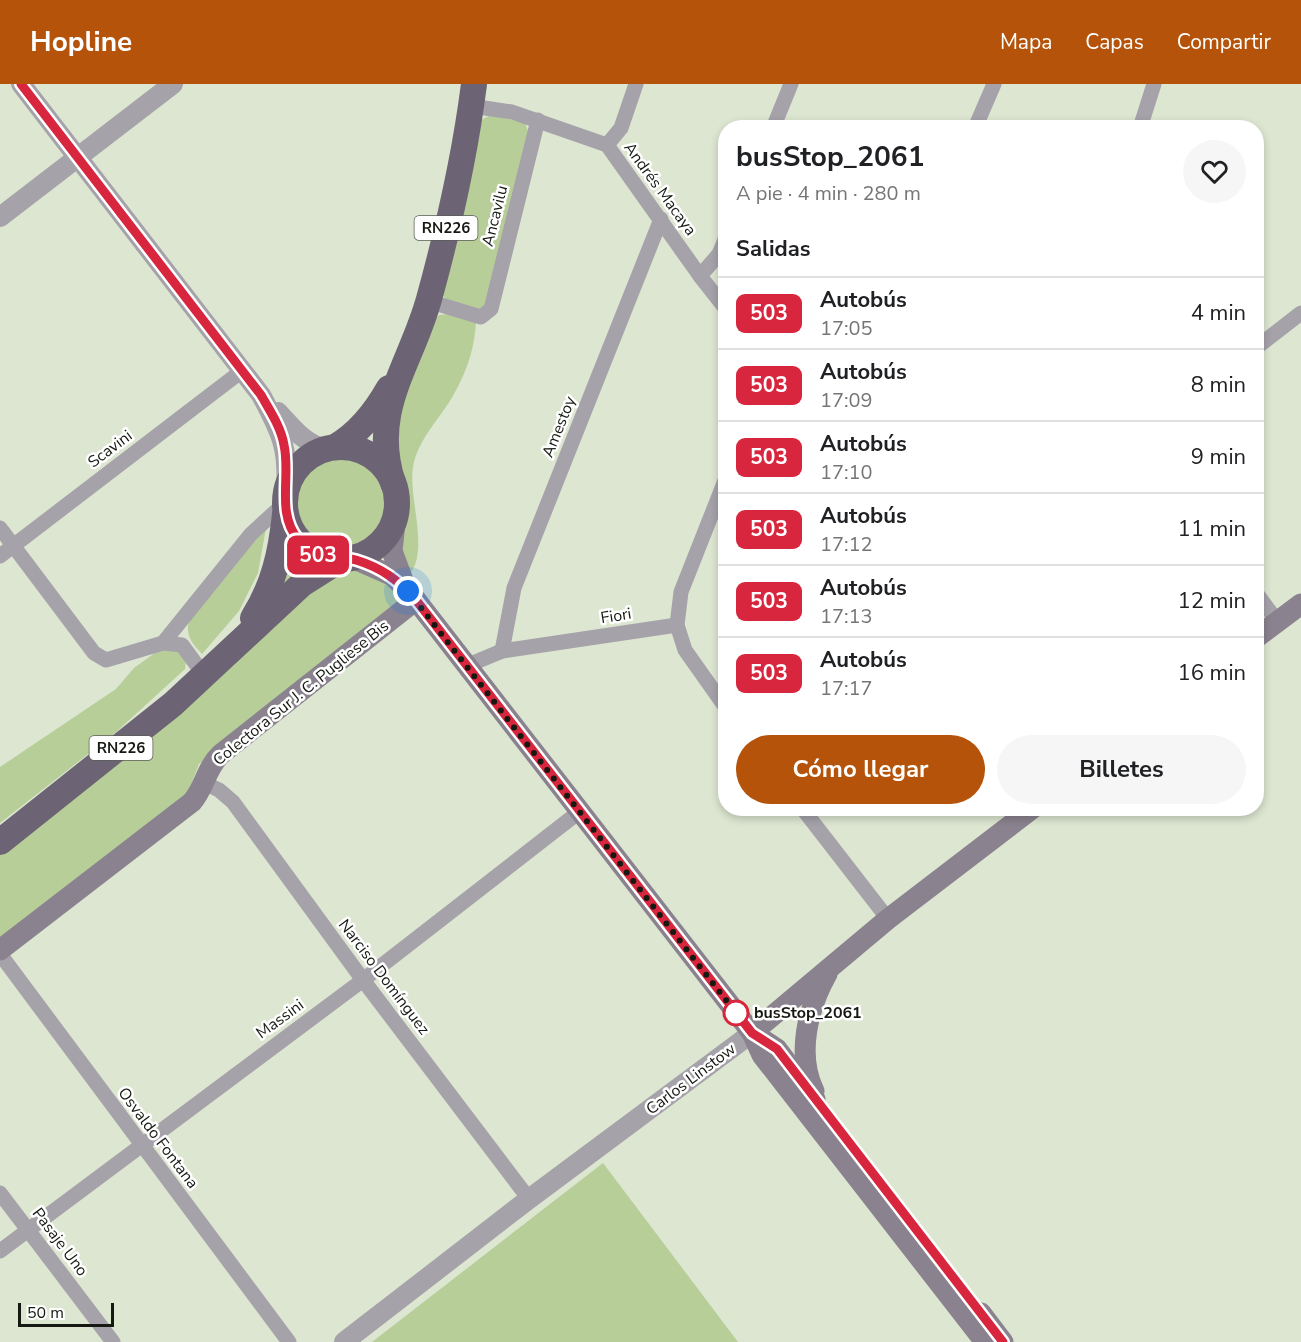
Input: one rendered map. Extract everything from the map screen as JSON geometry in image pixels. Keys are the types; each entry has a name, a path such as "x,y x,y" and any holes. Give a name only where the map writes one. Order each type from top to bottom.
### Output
{"highway":[{"name":"RN226","path":"0,842 144,729 302,584 333,565 369,552 382,542 391,529 396,514 397,498 384,441 388,415 402,368 428,301 472,95"},
{"name":"RN226","path":"234,645 268,594 280,554 285,502 290,479 300,465 312,455 351,437 371,415 402,368"},
{"name":"RN226","path":"331,448 350,447 376,459 386,470 393,483"},
{"path":"285,502 289,525 306,548 332,559 350,559"}],"main road":[{"path":"396,514 392,538 394,559 412,596"},
{"path":"350,559 386,572 412,596 752,1033 762,1055 985,1342"},
{"name":"Colectora Sur J. C. Pugliese Bis","path":"0,952 192,802 204,783 210,766 221,754 412,596"},
{"path":"1264,631 1301,604"},
{"name":"Carlos Linstow","path":"752,1033 888,919 1023,816"},
{"path":"820,1106 809,1074 806,1039 812,1008 831,967"},
{"path":"752,1033 777,1049 1003,1342"}],"street":[{"path":"21,84 243,370 261,395 281,432 287,469 285,502 251,534 163,643"},
{"path":"0,217 173,84"},
{"path":"607,146 621,128 636,84"},
{"path":"776,120 791,84"},
{"path":"978,120 994,84"},
{"path":"1143,120 1154,84"},
{"name":"Andrés Macaya","path":"472,95 607,146 718,299"},
{"name":"Ancavilu","path":"428,301 481,317 491,309 538,120"},
{"name":"Amestoy","path":"502,651 514,588 661,219"},
{"path":"700,276 718,255"},
{"path":"1264,342 1301,314"},
{"name":"Scavini","path":"0,556 243,370"},
{"path":"261,395 303,438 318,447 331,448"},
{"path":"718,498 681,592 677,625 685,650 718,697"},
{"path":"0,528 94,653 106,660 163,643 182,645 204,675"},
{"path":"1264,603 1277,621"},
{"name":"Fiori","path":"466,666 502,651 677,625"},
{"name":"Narciso Domínguez","path":"204,783 219,790 233,802 363,980 529,1199"},
{"name":"Massini","path":"0,1251 363,980 579,812"},
{"path":"808,816 888,919"},
{"name":"Osvaldo Fontana","path":"0,952 289,1342"},
{"name":"Carlos Linstow","path":"344,1342 529,1199 752,1033"},
{"name":"Pasaje Uno","path":"0,1193 113,1342"}],"green space":[{"path":"491,115 525,123 528,131 488,302 480,309 446,299 440,293 475,123"},
{"path":"450,314 476,322 474,340 467,367 459,384 425,437 416,456 412,479 418,553 409,575 398,538 403,521 404,502 396,448 404,395 435,319 439,315"},
{"path":"341,455 359,458 375,469 386,485 389,503 386,521 375,537 359,548 341,551 323,548 307,537 296,521 293,503 296,485 307,469 323,458"},
{"path":"266,528 258,573 239,611 202,654 190,637 188,630 190,620 220,577"},
{"path":"292,546 319,563 267,603"},
{"path":"362,568 379,575 400,598 398,605 391,613 199,764 187,796 0,939 0,854 213,684 235,664 250,641 266,623 337,573"},
{"path":"159,650 180,651 186,660 185,669 115,733 0,823 0,767 116,689 134,668"},
{"path":"603,1163 738,1342 372,1342"}],"bus line":[{"name":"503","path":"21,84 261,395 281,432 284,444 287,469 285,511 296,537 306,548 319,555 332,559 352,558 386,572 393,576 416,600 752,1033 777,1049 1003,1342"}],"place":[{"name":"busStop_2061","path":"736,1013"}],"route":[{"path":"408,591 736,1013"}]}
